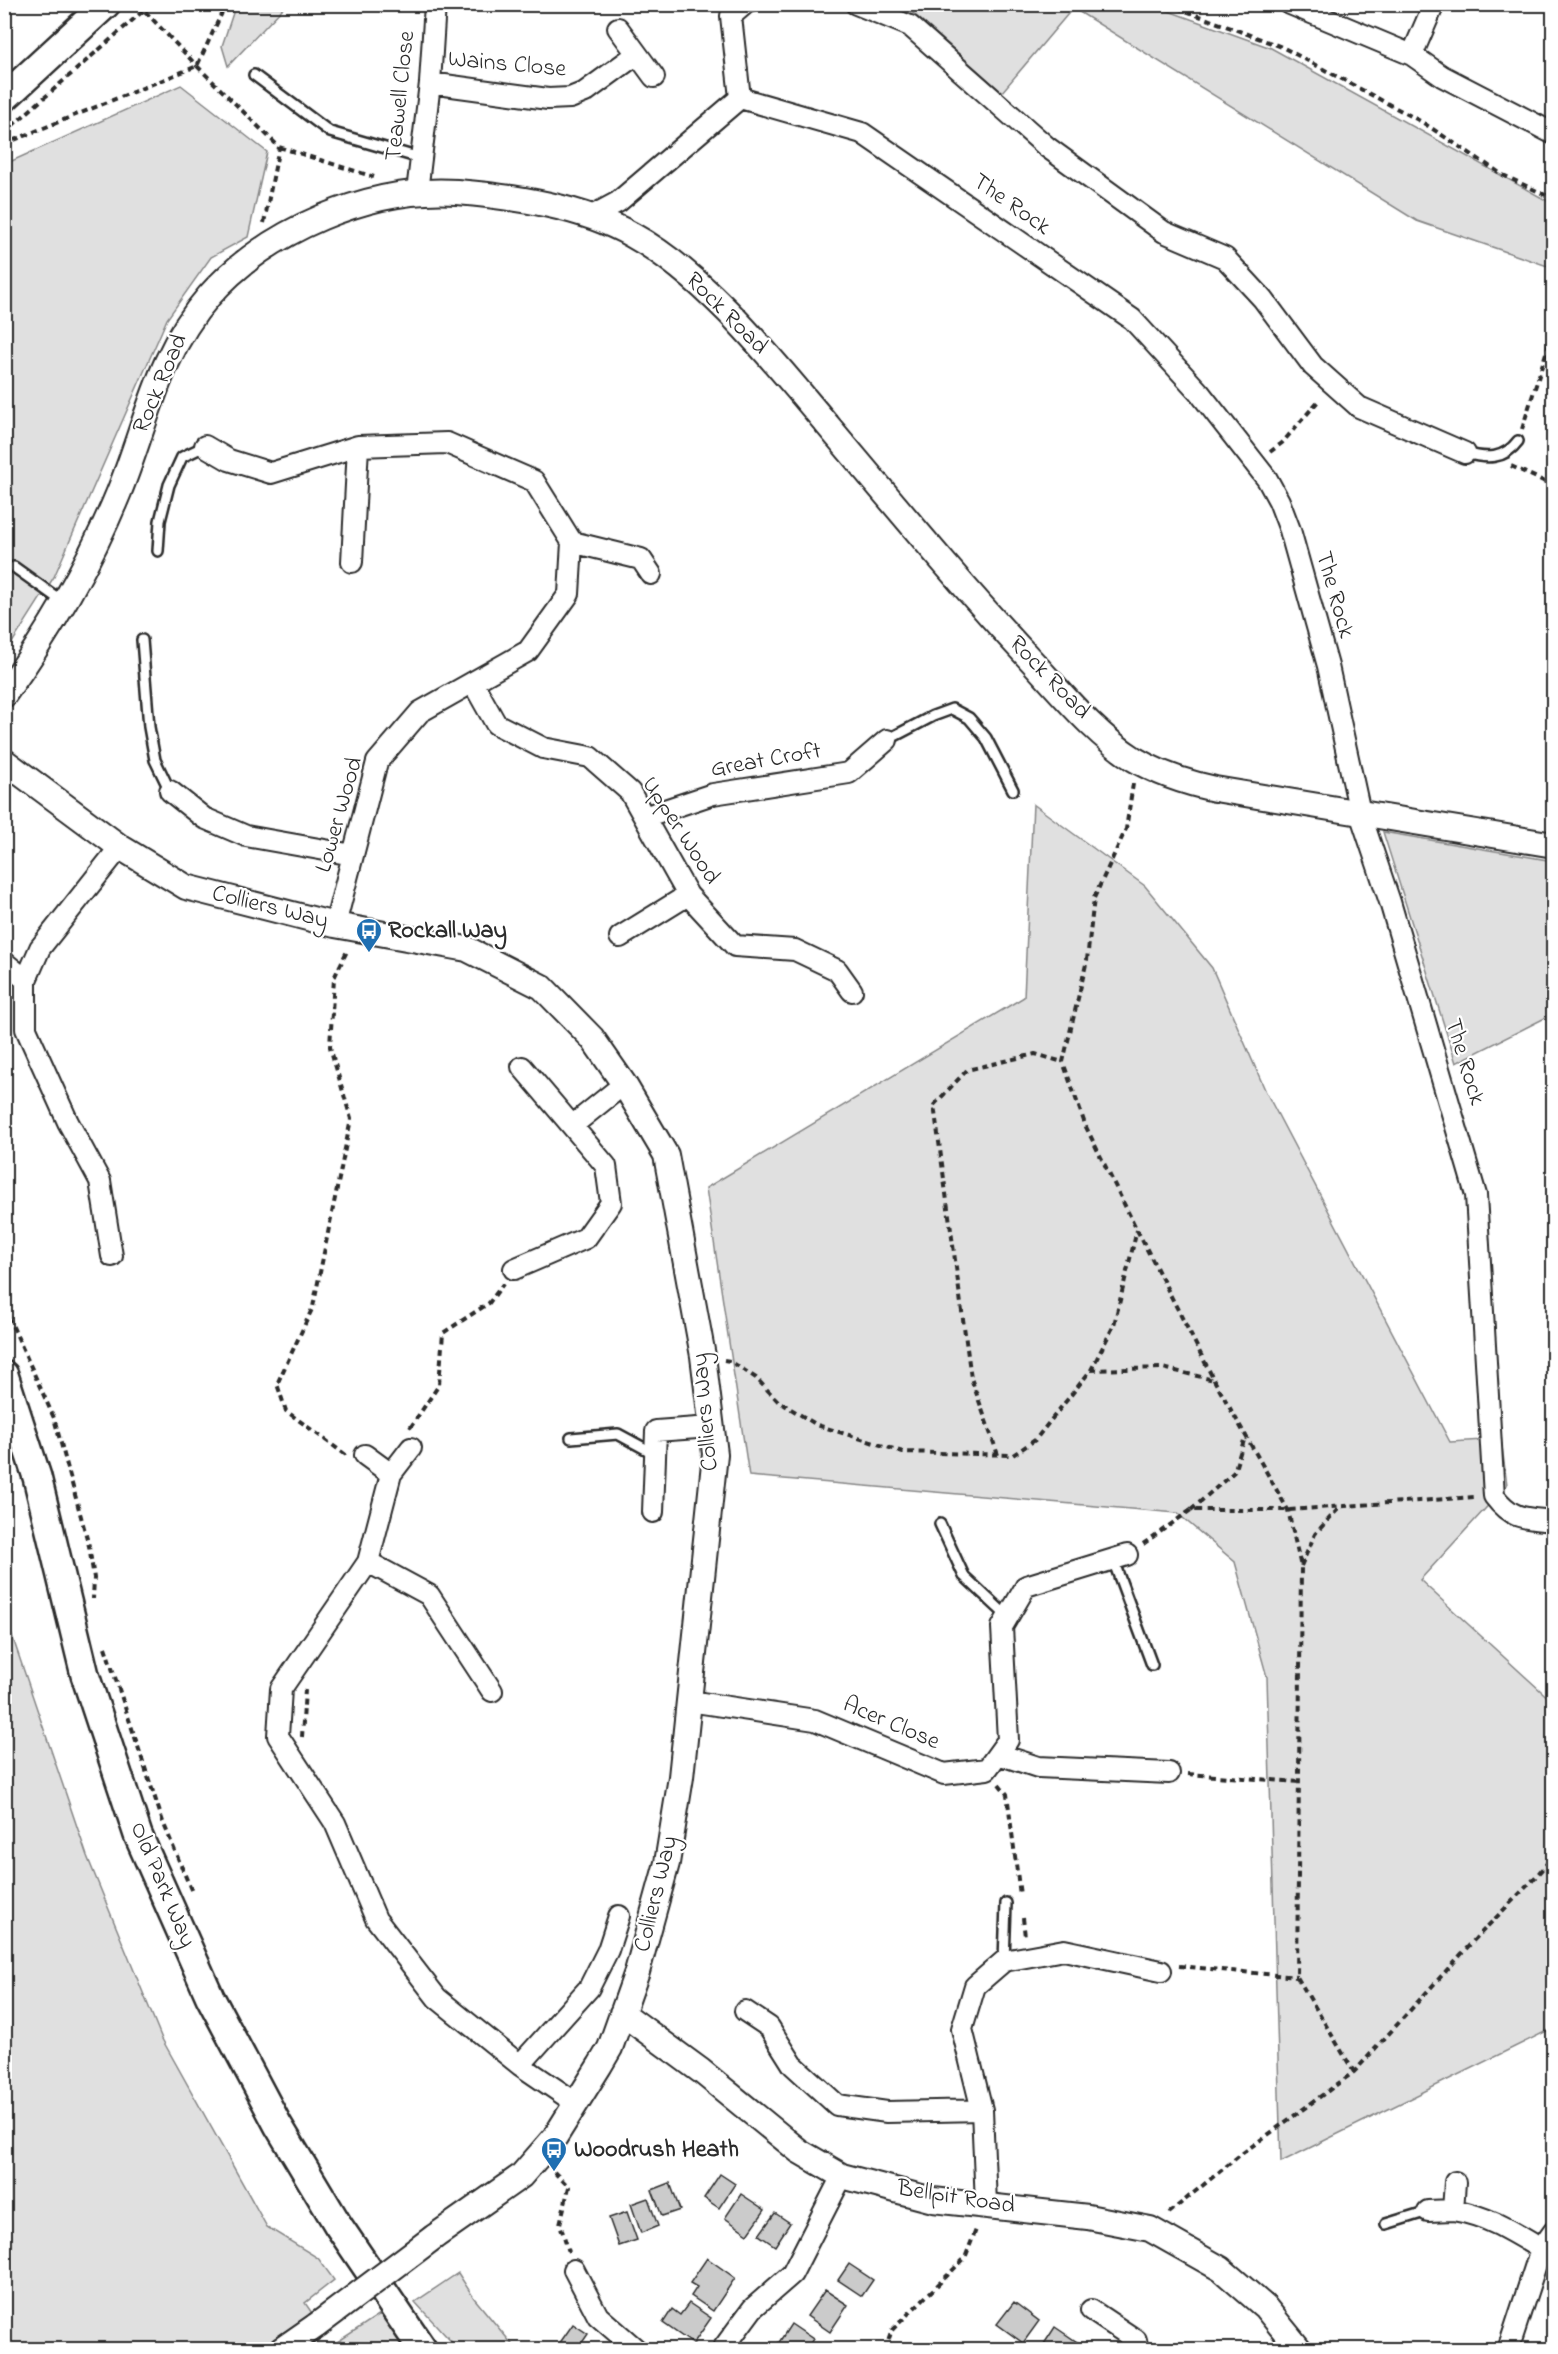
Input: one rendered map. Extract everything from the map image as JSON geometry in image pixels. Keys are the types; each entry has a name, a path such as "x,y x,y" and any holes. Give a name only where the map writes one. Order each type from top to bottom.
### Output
{"main road":[{"path":"4,98 106,4"},
{"name":"Old Park Way","path":"4,1375 37,1477 85,1675 138,1835 210,1997 278,2125 338,2225 423,2349"}],"street":[{"name":"Teawell Close","path":"417,192 430,83 435,4"},
{"path":"590,217 618,202 740,98 731,16 745,4"},
{"path":"856,4 910,26 1047,147 1164,232 1225,258 1263,298 1313,366 1359,407 1465,453"},
{"path":"1290,4 1412,55 1442,76 1554,134"},
{"path":"1412,55 1427,25 1434,4"},
{"path":"618,28 654,77"},
{"name":"Wains Close","path":"430,83 548,99 570,98 585,92 637,54"},
{"name":"The Rock","path":"740,98 862,133 1132,320 1199,392 1267,479 1279,501 1290,530 1328,666 1359,813 1390,902 1476,1195 1494,1496"},
{"name":"Rock Road","path":"4,695 65,603 111,509 155,387 176,341 209,297 232,273 257,254 304,226 328,215 366,202 417,192 481,194 538,204 590,217 632,234 674,262 739,325 786,375 1007,634 1091,723 1136,760 1168,776 1208,788 1554,845"},
{"path":"205,446 230,460 271,473 358,446 447,443 534,481 572,542 641,559 651,574"},
{"path":"352,562 358,446"},
{"name":"Lower Wood","path":"346,927 353,855 377,762 420,712 528,651 569,594 572,542"},
{"name":"Upper Wood","path":"473,683 496,724 543,748 590,757 630,792 688,895 735,946 795,950 837,970 852,991"},
{"name":"Great Croft","path":"644,818 713,794 849,772 887,740"},
{"name":"Colliers Way","path":"4,761 120,847 186,887 346,927 466,949 542,987 592,1038 624,1084 666,1155 703,1356 715,1454 681,1777 667,1863 638,1972 610,2048 555,2137 521,2176 281,2349"},
{"path":"170,791 204,818 246,836 353,855"},
{"path":"112,1256 100,1181 68,1122 26,1029 26,980 40,948 120,847"},
{"path":"620,937 688,895"},
{"path":"4,962 26,980"},
{"path":"514,1269 586,1238 611,1203 606,1166 522,1067"},
{"path":"573,1125 624,1084"},
{"path":"653,1512 656,1431 711,1427"},
{"path":"411,1448 392,1474 368,1562 281,1689 278,1736 335,1823 376,1919 437,1998 520,2065 576,2103"},
{"path":"365,1455 392,1474"},
{"path":"1494,1496 1504,1510 1516,1517 1554,1521"},
{"path":"1120,1558 1026,1586 1002,1628 1008,1740 992,1762 1038,1767 1169,1773"},
{"path":"368,1562 429,1595 492,1691"},
{"name":"Acer Close","path":"689,1701 815,1720 944,1774 992,1762"},
{"path":"520,2065 589,1988 608,1950 619,1916"},
{"path":"986,2204 982,2110 962,2029 975,1986 1004,1961 1064,1950 1161,1971"},
{"path":"745,2011 769,2027 794,2065 837,2105 886,2112 982,2110"},
{"name":"Bellpit Road","path":"622,2013 701,2071 799,2151 842,2176 933,2200 986,2204 1088,2217 1150,2229 1221,2269 1265,2307 1300,2349"},
{"path":"722,2349 753,2308 792,2274 842,2176"},
{"path":"1453,2210 1455,2182"},
{"path":"1428,2211 1453,2210 1474,2214 1496,2222 1541,2249"},
{"path":"1508,2349 1541,2249 1554,2231"},
{"path":"574,2270 598,2316 637,2349"},
{"path":"1091,2310 1136,2340 1138,2349"}],"lane":[{"path":"254,75 330,132 420,158"},
{"path":"1465,453 1494,458 1512,449 1518,441"},
{"path":"158,551 160,521 169,485 182,456 205,446"},
{"path":"14,567 65,603"},
{"path":"142,640 149,727 155,760 170,791"},
{"path":"887,740 933,716 952,709 969,718 986,738 1013,790"},
{"path":"571,1438 618,1434 655,1454"},
{"path":"940,1524 964,1576 1008,1617"},
{"path":"1120,1558 1152,1665"},
{"path":"1004,1961 1006,1903"},
{"path":"1386,2224 1428,2211"}],"path":[{"path":"138,4 196,66 279,147 375,177"},
{"path":"4,133 151,4"},
{"path":"4,144 196,66 226,4"},
{"path":"1167,4 1282,47 1422,122 1503,175 1554,199"},
{"path":"257,254 279,147"},
{"path":"1518,441 1554,328"},
{"path":"1255,464 1282,442 1332,384"},
{"path":"1494,458 1554,486"},
{"path":"1136,760 1126,829 1094,898 1087,960 1063,1062 1086,1127 1137,1230 1214,1380 1288,1510 1301,1567 1297,1977 1354,2072"},
{"path":"346,927 334,978 330,1047 351,1119 313,1307 277,1384 286,1411 354,1461 365,1455"},
{"path":"998,1455 971,1378 934,1106 967,1070 1035,1054 1063,1062"},
{"path":"703,1356 730,1361 756,1378 778,1401 817,1425 903,1452 1013,1455 1035,1440 1091,1370 1114,1325 1137,1230"},
{"path":"411,1448 407,1433 439,1385 443,1333 489,1303 514,1269"},
{"path":"4,1306 54,1418 89,1546 94,1578 93,1600"},
{"path":"1091,1370 1162,1368 1214,1380"},
{"path":"1120,1558 1191,1510 1234,1472 1246,1434"},
{"path":"1191,1510 1288,1510 1494,1496"},
{"path":"1301,1567 1315,1534 1341,1506"},
{"path":"103,1641 163,1822 195,1899"},
{"path":"300,1770 308,1651"},
{"path":"992,1762 1007,1794 1020,1898"},
{"path":"1169,1773 1299,1782"},
{"path":"1150,2229 1240,2156 1354,2072 1476,1938 1533,1881 1554,1855"},
{"path":"1022,1910 1028,1956"},
{"path":"1161,1971 1183,1965 1297,1977"},
{"path":"538,2157 569,2187 560,2224 574,2270"},
{"path":"885,2349 892,2330 965,2259 986,2204"}],"shaded area":[{"path":"236,4 286,5 228,66 222,46"},
{"path":"901,5 1152,5 1271,48 1553,204 1553,268 1417,221 1073,8 1002,92 905,6"},
{"path":"181,85 267,152 248,237 211,257 167,319 54,577 5,654 5,164"},
{"path":"1033,804 1145,886 1212,968 1266,1092 1450,1442 1501,1439 1507,1485 1420,1580 1553,1702 1553,2028 1281,2162 1267,1677 1235,1562 1177,1513 749,1476 706,1188 1024,997"},
{"path":"1383,832 1553,861 1553,1014 1456,1063"},
{"path":"4,1536 9,1542 6,1618 87,1856 162,2039 267,2227 318,2258 334,2280 305,2303 312,2313 259,2349 5,2349"},
{"path":"458,2273 474,2298 516,2349 458,2349 415,2302"},
{"path":"380,2314 408,2349 325,2350"}],"building":[{"path":"720,2174 735,2184 719,2208 704,2198"},
{"path":"670,2183 680,2210 662,2216 652,2190"},
{"path":"741,2194 765,2210 748,2234 725,2218"},
{"path":"648,2198 658,2226 641,2233 631,2204"},
{"path":"627,2212 637,2240 619,2246 609,2218"},
{"path":"775,2213 790,2223 775,2246 759,2235"},
{"path":"707,2258 735,2278 713,2311 691,2296 697,2287 690,2283"},
{"path":"849,2264 873,2280 862,2296 838,2280"},
{"path":"825,2290 848,2305 830,2332 807,2316"},
{"path":"1014,2302 1039,2321 1023,2343 997,2324"},
{"path":"689,2303 711,2318 693,2344 663,2323 672,2309 680,2315"},
{"path":"573,2324 588,2334 577,2350 560,2350 557,2347"},
{"path":"791,2324 813,2339 806,2350 774,2350"},
{"path":"1055,2327 1080,2344 1076,2350 1040,2350"}],"place":[{"name":"Rockall Way","path":"369,954"},
{"name":"Woodrush Heath","path":"554,2173"}]}
